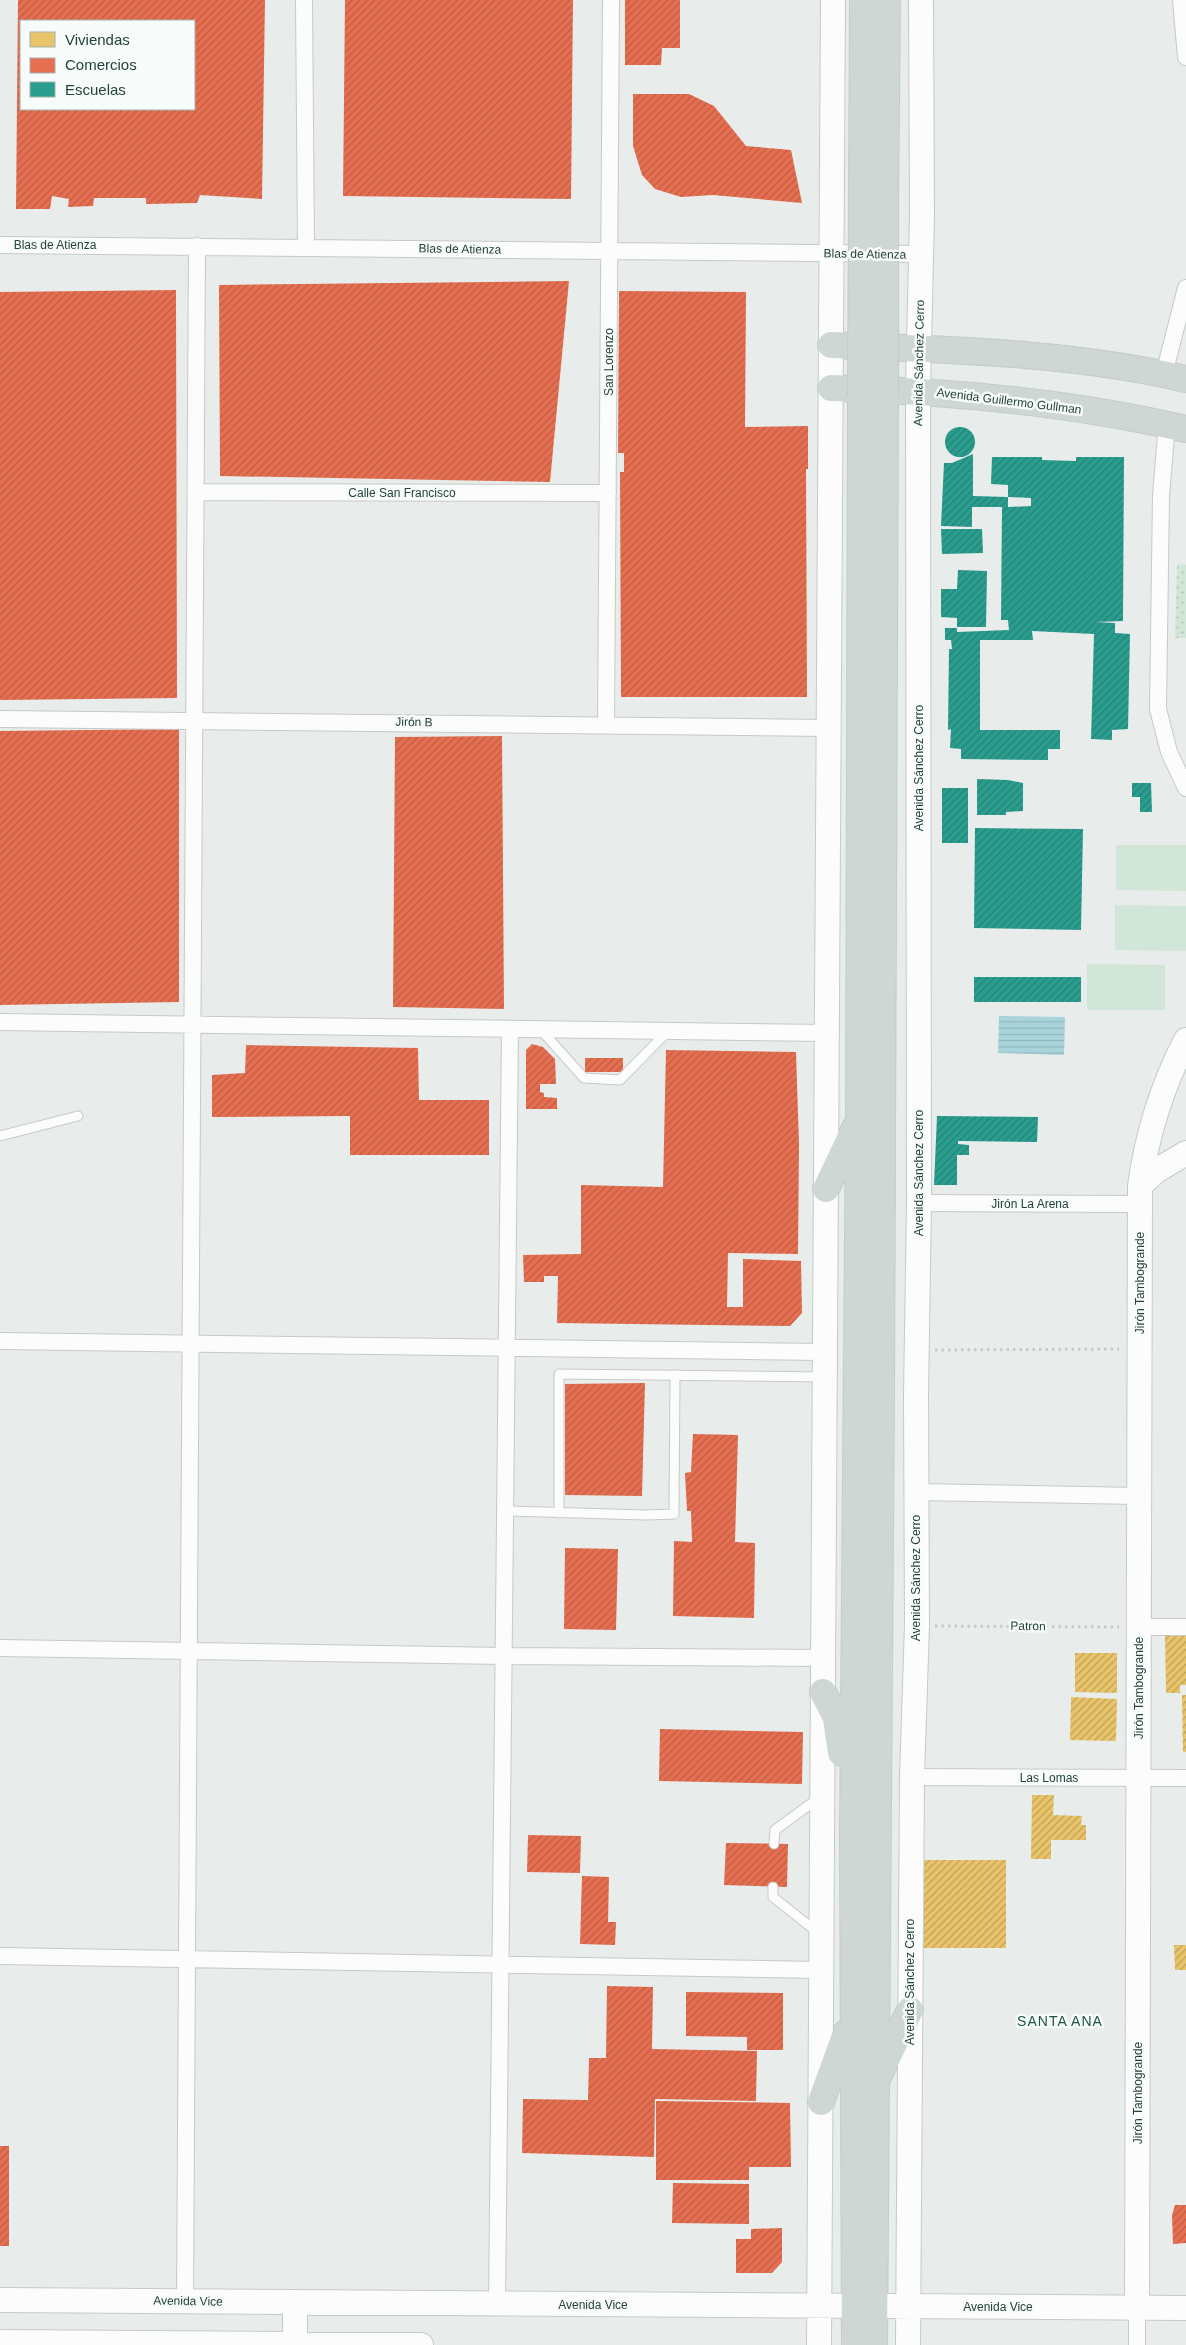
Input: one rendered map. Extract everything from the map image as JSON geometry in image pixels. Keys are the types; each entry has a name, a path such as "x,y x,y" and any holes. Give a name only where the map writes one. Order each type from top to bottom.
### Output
{"main road":[{"path":"819,2345 833,0"},
{"path":"863,0 874,204"},
{"path":"855,2345 865,2307 875,2084 881,1377 873,396 874,204 887,0"},
{"name":"Avenida Sánchez Cerro","path":"908,2345 912,1777 917,1625 916,1492 919,1203 918,390 921,0"},
{"path":"831,345 919,349 1079,361 1175,376"},
{"name":"Avenida Guillermo Gullman","path":"831,388 918,390 1074,409 1176,427"},
{"path":"873,396 859,1121 852,2018 865,2307 874,2345"},
{"name":"Jirón Tambogrande","path":"1137,2307 1140,1195 1144,1155 1154,1112 1179,1072 1186,1040"},
{"path":"826,1189 859,1121"},
{"path":"1140,1195 1156,1170 1186,1152"},
{"path":"823,1692 836,1718 852,1836"},
{"path":"875,2084 910,2010"},
{"path":"820,2102 852,2018"},
{"name":"Avenida Vice","path":"0,2300 497,2305 1186,2308"},
{"path":"295,2303 295,2344"},
{"path":"0,2342 421,2345"}],"street":[{"path":"304,0 306,248"},
{"name":"San Lorenzo","path":"606,725 611,0"},
{"path":"1181,0 1186,57"},
{"name":"Blas de Atienza","path":"0,245 920,254"},
{"path":"185,2301 198,246"},
{"path":"1175,376 1186,288"},
{"path":"1176,427 1161,495 1158,709 1169,752 1186,788"},
{"name":"Calle San Francisco","path":"196,492 608,493"},
{"name":"Jirón B","path":"0,719 828,728"},
{"path":"0,1022 827,1033"},
{"path":"497,2305 510,1029"},
{"name":"Jirón La Arena","path":"919,1203 1140,1195"},
{"path":"0,1341 825,1352"},
{"path":"916,1492 1139,1496"},
{"path":"1139,1628 1186,1627"},
{"path":"0,1648 504,1656 823,1658"},
{"name":"Las Lomas","path":"912,1777 1186,1778"},
{"path":"0,1956 821,1970"},
{"name":"Jirón Tambogrande","path":"1137,2307 1137,2345"}],"lane":[{"path":"540,1029 584,1078 620,1080 668,1031"},
{"path":"0,1136 78,1116"},
{"path":"559,1513 558,1374 825,1377"},
{"path":"505,1511 674,1514 675,1375"},
{"path":"774,1844 775,1830 822,1795"},
{"path":"773,1887 773,1897 821,1936"}],"path":[{"path":"917,1350 1140,1348"},
{"name":"Patron","path":"917,1625 1139,1628"}],"green space":[{"path":"1177,564 1186,565 1186,638 1175,638"},
{"path":"1116,845 1186,845 1186,891 1116,890"},
{"path":"1115,905 1186,906 1186,951 1115,950"},
{"path":"1087,964 1165,965 1165,1010 1087,1010"}],"water":[{"path":"999,1016 1065,1017 1064,1055 998,1053"}],"building: Viviendas":[{"path":"1186,1634 1186,1685 1180,1685 1180,1693 1166,1693 1165,1635"},
{"path":"1075,1653 1117,1653 1117,1693 1075,1692"},
{"path":"1182,1695 1186,1695 1186,1752 1183,1752"},
{"path":"1071,1697 1117,1699 1116,1741 1070,1740"},
{"path":"1032,1795 1054,1795 1053,1815 1082,1816 1081,1825 1086,1825 1086,1840 1051,1840 1051,1859 1031,1859"},
{"path":"917,1860 1006,1860 1006,1948 917,1948"},
{"path":"1174,1945 1186,1945 1186,1970 1175,1970"}],"building: Comercios":[{"path":"18,0 265,0 262,199 200,195 197,203 146,204 146,198 94,198 93,206 68,207 69,199 52,196 50,209 16,209"},
{"path":"345,0 573,0 571,199 343,196"},
{"path":"625,0 680,0 680,48 662,48 661,65 625,65"},
{"path":"633,94 689,94 714,106 746,146 791,150 802,203 713,195 681,197 655,189 642,175 633,146"},
{"path":"569,281 550,482 220,476 219,285"},
{"path":"176,290 177,698 0,700 0,292"},
{"path":"619,291 746,292 745,427 808,426 808,469 806,469 807,697 621,697 620,472 624,472 624,453 618,453"},
{"path":"179,729 179,1002 0,1005 0,731"},
{"path":"502,736 504,1009 393,1007 395,737"},
{"path":"532,1044 543,1047 555,1059 556,1084 540,1084 540,1092 544,1093 544,1097 557,1098 557,1109 526,1109 526,1050"},
{"path":"246,1045 418,1048 419,1100 489,1100 489,1155 350,1155 350,1116 212,1117 212,1075 245,1073"},
{"path":"666,1050 796,1052 799,1144 798,1254 728,1253 727,1307 743,1307 743,1259 801,1261 802,1313 790,1326 557,1323 558,1276 544,1276 544,1282 524,1282 523,1255 581,1254 581,1185 663,1187"},
{"path":"585,1058 623,1058 623,1072 585,1072"},
{"path":"645,1383 642,1496 565,1495 565,1384"},
{"path":"693,1434 738,1435 735,1542 755,1543 754,1618 673,1616 674,1541 692,1542 691,1511 687,1511 685,1473 691,1472"},
{"path":"565,1548 618,1549 616,1630 564,1629"},
{"path":"660,1729 803,1732 802,1784 659,1781"},
{"path":"528,1835 581,1836 580,1873 527,1872"},
{"path":"726,1843 788,1844 787,1887 724,1885"},
{"path":"582,1876 609,1877 608,1922 616,1922 615,1945 580,1944"},
{"path":"607,1986 653,1987 652,2049 757,2051 756,2101 655,2099 654,2157 522,2153 523,2099 588,2100 589,2058 606,2058"},
{"path":"686,1992 783,1993 783,2050 747,2050 747,2037 686,2036"},
{"path":"656,2101 790,2103 791,2167 749,2167 749,2180 656,2180"},
{"path":"0,2146 9,2146 9,2246 0,2246"},
{"path":"673,2183 749,2184 749,2224 672,2223"},
{"path":"1175,2205 1186,2205 1186,2243 1173,2244 1172,2215"},
{"path":"782,2228 782,2262 772,2273 736,2273 736,2239 751,2239 751,2229"}],"building: Escuelas":[{"path":"960,427 966,428 974,436 974,448 966,456 960,457 954,456 946,448 945,442 946,436 954,428"},
{"path":"973,454 973,496 1008,497 1008,485 991,484 992,457 1042,457 1042,460 1076,461 1076,457 1124,457 1123,621 1096,622 1115,623 1115,633 1130,634 1128,729 1112,730 1112,740 1091,739 1094,634 1032,631 1033,640 980,640 980,730 1060,730 1060,749 1048,749 1048,760 961,759 961,749 950,748 951,729 948,730 949,649 952,649 951,640 945,640 945,628 957,628 957,632 1009,630 1008,620 1001,620 1002,507 972,507 972,527 941,526 944,463 952,463","holes":["1008,497 1031,498 1031,506 1008,507"]},
{"path":"941,529 982,529 983,553 942,554"},
{"path":"958,570 987,571 986,627 957,627 957,618 941,617 941,589 957,589"},
{"path":"977,779 1008,780 1023,783 1023,811 1006,812 1006,815 977,815"},
{"path":"1132,783 1151,783 1152,812 1140,812 1140,797 1132,797"},
{"path":"942,788 968,788 968,843 942,843"},
{"path":"975,828 1083,829 1081,930 974,928"},
{"path":"974,977 1081,977 1081,1002 974,1002"},
{"path":"937,1116 1038,1117 1037,1142 958,1141 958,1144 969,1145 969,1155 957,1155 957,1185 934,1185"}],"district":[{"name":"SANTA ANA","path":"1060,2021"}]}
